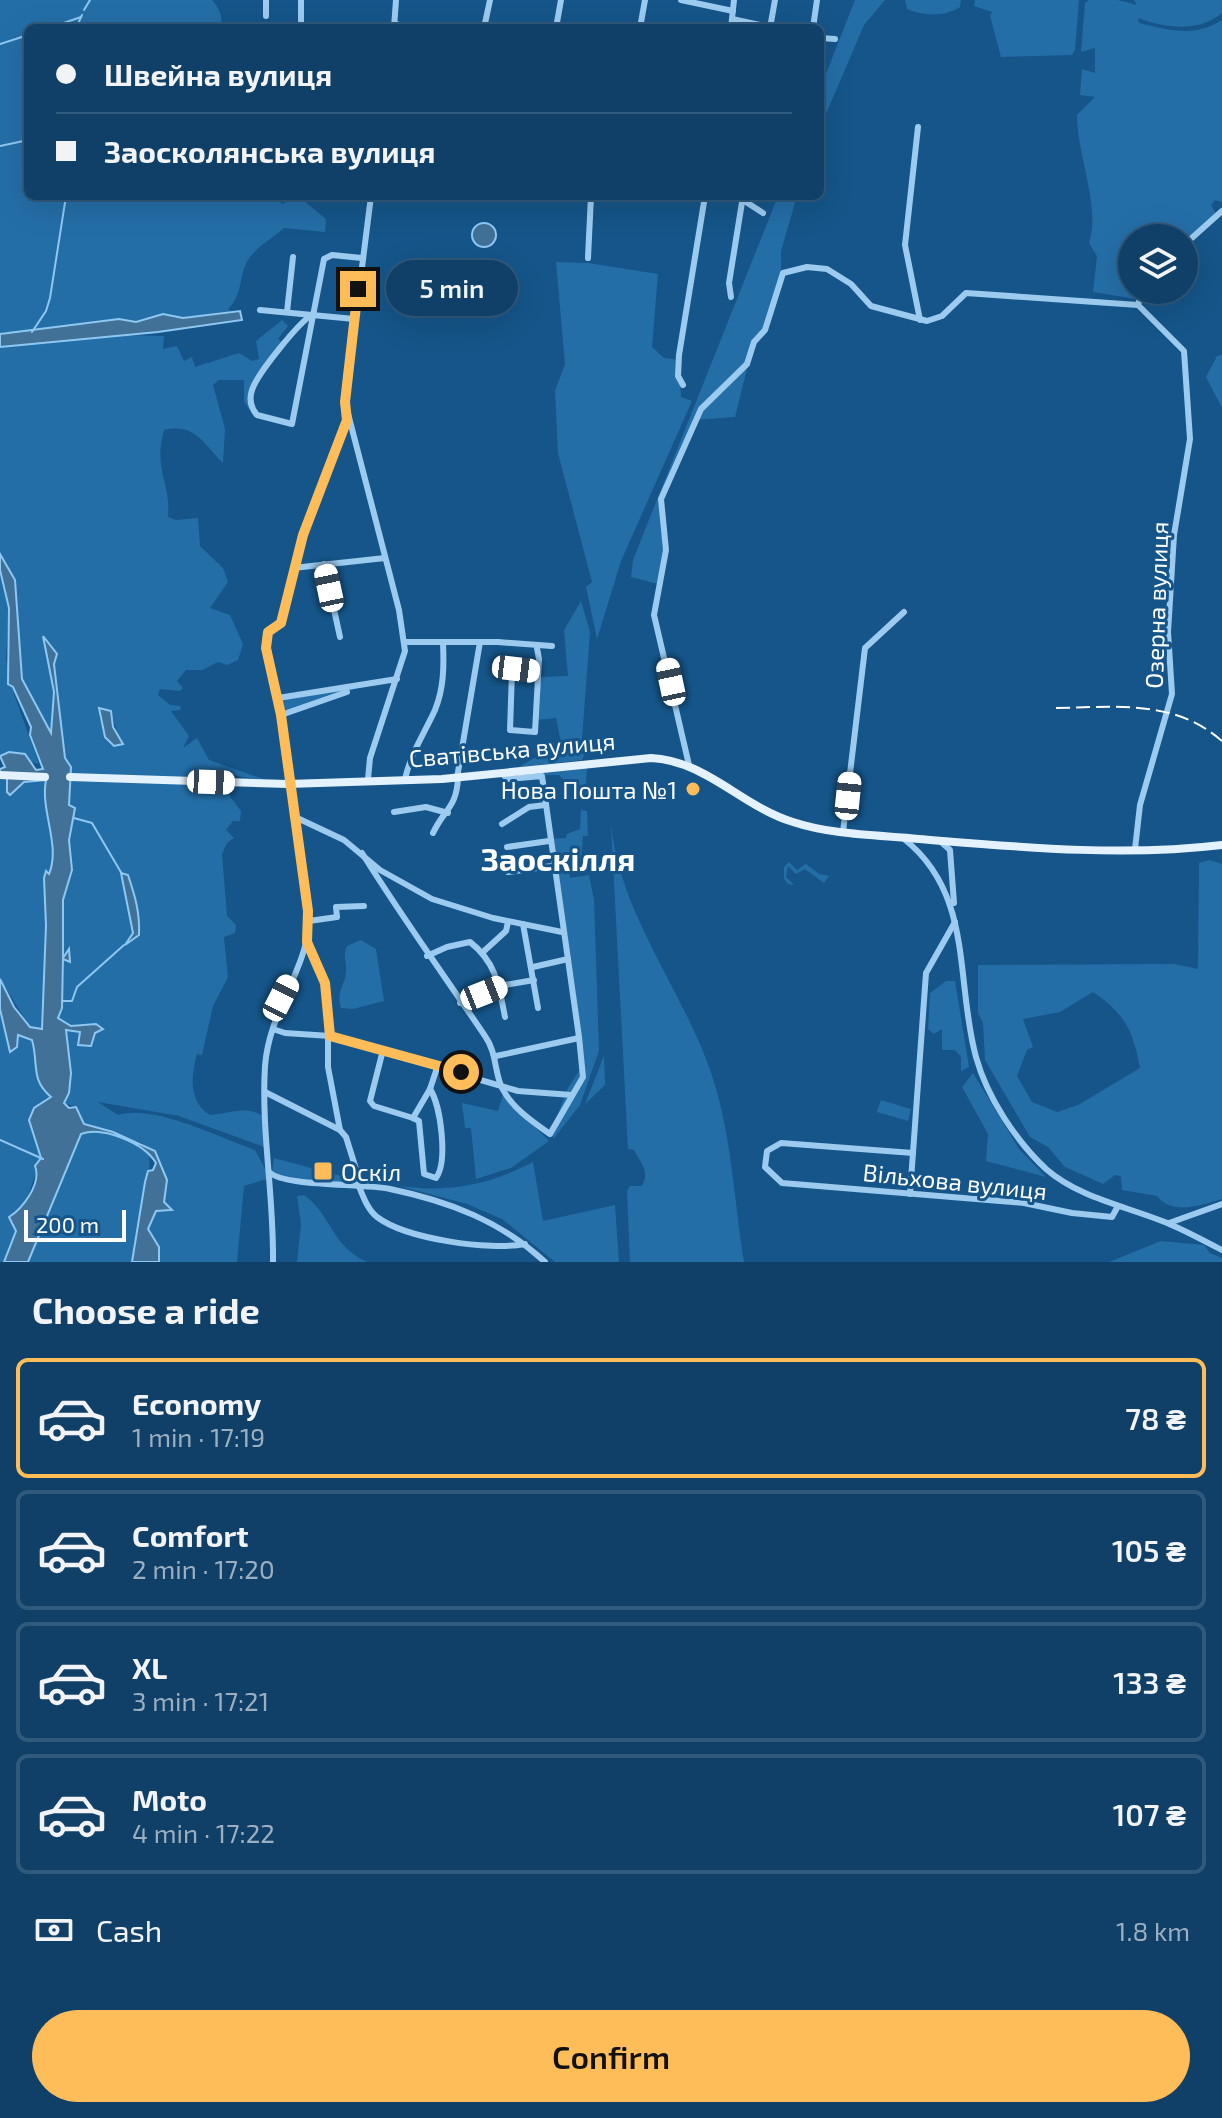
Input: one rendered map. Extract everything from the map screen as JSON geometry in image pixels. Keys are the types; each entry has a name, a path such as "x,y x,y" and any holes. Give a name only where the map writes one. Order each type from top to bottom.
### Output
{"main road":[{"name":"Сватівська вулиця","path":"70,777 288,784 458,778 584,763 666,759 689,765 778,817 843,832 940,841 1135,849 1222,845"},
{"path":"0,775 45,777"}],"street":[{"path":"266,0 266,16"},
{"path":"301,0 301,24"},
{"path":"394,24 396,0"},
{"path":"485,24 490,0"},
{"path":"557,24 561,0"},
{"path":"641,24 645,0"},
{"path":"681,0 760,24"},
{"path":"731,24 734,0"},
{"path":"772,24 775,0"},
{"path":"814,24 817,0"},
{"path":"824,38 835,39"},
{"path":"918,127 905,245 920,320"},
{"path":"368,779 370,758 397,679 405,642 347,420 345,402 369,200"},
{"path":"588,258 591,200"},
{"path":"683,385 678,376 679,355 704,200"},
{"path":"731,297 729,283 743,200"},
{"path":"746,200 763,213"},
{"path":"1198,232 1222,211"},
{"path":"313,314 298,324 252,389 252,405 257,415 292,424 324,259 332,255 362,258"},
{"path":"287,312 293,257"},
{"path":"689,765 654,605 666,550 661,499 693,421 713,395 747,364 754,342 765,330 780,279 787,270 818,266 827,269 851,284 871,306 920,320 942,316 966,293 1138,305"},
{"name":"Озерна вулиця","path":"1135,849 1140,805 1172,694 1168,632 1173,549 1178,497 1190,439 1185,358 1179,344 1138,305"},
{"path":"260,310 354,319"},
{"path":"273,1262 273,1190 269,1172 265,1065 281,998 307,942 309,921 281,715 266,640 268,632 281,623 293,568 347,420"},
{"path":"293,568 385,558"},
{"path":"324,564 340,637"},
{"path":"843,832 865,648 904,612"},
{"path":"405,642 480,642 537,648 552,646"},
{"path":"433,833 440,819 456,802 480,642"},
{"path":"405,779 423,727 434,711 445,675 443,643"},
{"path":"537,648 537,671 535,732 508,727 512,672 537,671"},
{"path":"278,698 358,688 397,679"},
{"path":"281,715 358,688"},
{"path":"362,853 427,956 496,1056 501,1087 529,1119 550,1134 583,1077 579,1038 552,866 542,776 508,779 500,773"},
{"path":"502,824 529,807 545,805"},
{"path":"394,812 426,807 448,813"},
{"path":"293,816 317,825 362,853 380,870 432,899 508,922 562,932"},
{"path":"902,838 944,885 955,922 926,973 910,1194"},
{"path":"507,847 549,841"},
{"path":"940,841 950,850 955,922 975,1056 995,1102 1023,1143 1048,1170 1075,1187 1168,1224 1222,1250"},
{"path":"506,859 508,872 552,866"},
{"path":"309,921 337,917 336,907 364,906"},
{"path":"483,952 506,931 508,922"},
{"path":"523,924 538,1008"},
{"path":"307,942 325,983 330,1036 328,1067 340,1130 352,1152 356,1169"},
{"path":"427,956 463,942 470,942 483,952 495,970 505,1017"},
{"path":"533,967 568,959"},
{"path":"460,1003 499,986 534,980"},
{"path":"273,1029 285,1033 330,1036 438,1065 501,1087 572,1095"},
{"path":"496,1056 579,1038"},
{"path":"383,1050 370,1101 374,1106 419,1121 424,1174 436,1178 441,1162 440,1110 430,1089"},
{"path":"413,1118 430,1089 438,1065"},
{"path":"265,1092 340,1130"},
{"name":"Вільхова вулиця","path":"913,1153 781,1143 767,1151 765,1167 782,1183 1024,1203 1112,1217 1118,1206"},
{"path":"269,1172 288,1182 358,1184 441,1201 484,1218 525,1244 545,1262"},
{"path":"358,1184 374,1215 406,1233 500,1246 525,1244"},
{"path":"1168,1224 1222,1204"}],"shaded area":[{"path":"0,0 212,0 219,10 222,24 24,24 24,200 278,200 282,204 290,200 303,200 326,219 325,232 284,228 262,245 246,263 236,297 228,309 231,311 183,318 163,314 136,322 124,319 0,334"},
{"path":"855,0 885,0 864,25 824,119 824,79"},
{"path":"905,0 961,0 960,7 948,13 934,14 907,9"},
{"path":"975,0 1079,0 1075,50 1072,55 1001,57 990,16 992,12 974,6"},
{"path":"1089,0 1118,0 1137,5 1134,0 1222,0 1222,13 1203,24 1170,26 1138,18 1139,23 1181,31 1201,29 1222,20 1222,202 1215,200 1211,205 1217,216 1198,232 1198,224 1118,224 1118,296 1093,292 1097,256 1089,243 1092,214 1077,115 1095,97 1080,95 1082,69 1095,73 1095,48 1081,52 1085,3"},
{"path":"776,200 796,200 781,251 781,276 765,330 754,341 735,417 694,420 661,499 666,540 658,584 631,577 633,560"},
{"path":"484,223 492,227 496,235 492,243 484,247 476,243 472,235 476,227"},
{"path":"556,262 588,263 658,274 652,347 664,358 679,360 681,397 692,401 621,561 597,639 586,587 592,582 558,453 555,391 565,364"},
{"path":"240,311 242,320 158,332 0,347 0,334 119,319 136,322 163,314 183,318"},
{"path":"282,320 288,326 278,339 285,345 255,383 249,410 244,401 244,380 219,380 213,385 225,429 223,463 191,432 175,429 164,430 160,456 168,517 176,520 198,518 200,546 223,568 228,582 210,608 230,615 243,644 238,660 227,665 218,662 202,670 186,670 177,681 183,688 180,691 160,689 158,695 170,705 181,706 180,710 171,711 189,736 183,748 197,738 209,760 269,781 219,773 214,778 229,786 229,795 241,811 240,821 233,821 226,830 234,838 227,843 222,854 227,916 236,925 235,933 224,937 228,977 213,1006 202,1055 197,1054 193,1071 193,1088 198,1103 210,1115 247,1111 268,1120 264,1147 179,1116 98,1102 118,1115 150,1114 168,1118 255,1150 270,1178 244,1186 237,1262 159,1262 159,1247 148,1229 156,1211 172,1210 164,1202 160,1164 142,1143 87,1125 82,1133 99,1132 117,1136 149,1155 148,1178 133,1262 28,1262 81,1134 81,1117 76,1107 64,1103 69,1093 71,1073 66,1030 80,1032 78,1045 91,1045 89,1025 70,1025 58,1018 64,972 63,900 72,870 69,840 75,808 69,805 71,767 65,759 53,650 48,642 54,692 51,733 22,679 15,581 0,554 0,346 123,335 164,336 163,349 177,346 184,361 192,357 195,367 239,353 252,361 259,359 256,341","holes":["104,711 112,714 118,737 109,743 99,717"]},
{"path":"1222,355 1222,408 1206,377 1217,356"},
{"path":"0,554 15,580 22,679 51,733 54,692 43,636 57,654 54,664 65,758 71,767 69,805 75,808 69,840 72,870 63,900 63,958 69,949 70,962 63,959 62,1008 58,1018 71,1026 96,1024 103,1029 95,1033 91,1046 78,1045 80,1032 66,1030 71,1073 69,1093 64,1103 69,1108 76,1107 84,1124 113,1132 155,1151 167,1180 164,1202 172,1210 156,1211 148,1229 159,1247 159,1262 132,1262 145,1182 148,1171 153,1170 156,1163 133,1143 111,1134 90,1132 81,1134 28,1262 4,1262 16,1231 9,1217 30,1195 36,1180 35,1166 41,1158 29,1120 34,1108 51,1097 38,1078 32,1040 18,1035 17,1047 10,1052 0,1009 0,979 14,1007 30,1027 42,1029 46,925 44,878 46,871 49,874 53,851 46,780 24,782 10,795 7,779 0,774 0,769 5,767 0,756 9,752 25,754 36,770 43,769 30,735 31,727 13,687 8,684 9,608 0,570"},
{"path":"0,570 9,607 6,659 14,694 39,764 31,762 25,754 0,756"},
{"path":"581,601 590,632 581,752 584,755 582,760 519,767 546,751 562,748 556,718 536,720 537,677 568,676 564,630"},
{"path":"358,688 281,715 278,698"},
{"path":"99,708 111,711 113,727 123,744 114,746 105,737"},
{"path":"587,767 585,803 559,775 514,775"},
{"path":"0,778 7,779 7,792 24,782 47,781 45,805 53,852 49,875 47,872 42,1029 30,1027 0,979"},
{"path":"581,810 587,811 588,836 583,836 581,861 569,863 570,878 589,875 594,900 599,1051 580,1105 554,1138 550,1134 568,1088 582,1066 549,839 566,838 567,834 580,829"},
{"path":"611,824 617,859 628,893 706,1058 717,1092 730,1155 744,1262 630,1262 627,1191 630,1186 642,1186 645,1176 634,1150 628,1149"},
{"path":"1209,860 1222,864 1222,1199 1179,1207 1171,1206 1157,1196 1122,1190 1121,1176 1115,1175 1103,1184 1065,1167 1048,1147 1030,1137 985,1060 983,1023 978,1013 978,965 1174,964 1198,969 1199,863","holes":["1093,992 1113,1008 1126,1024 1140,1068 1078,1105 1057,1112 1032,1102 1017,1076 1027,1050 1033,1047 1023,1019 1060,1012"]},
{"path":"789,862 797,870 806,864 819,874 829,876 824,883 805,869 796,874 788,866 786,877 794,885 788,884 784,879 784,867"},
{"path":"121,873 128,875 139,919 139,935 125,945 133,933"},
{"path":"361,940 376,949 384,1001 353,1009 341,1008 340,991 346,976 347,946"},
{"path":"946,981 955,981 969,1067 961,1071 961,1057 955,1050 942,1050 942,1029 934,1034 928,1029 930,993"},
{"path":"0,1009 7,1044 18,1034 32,1040 38,1078 51,1097 34,1108 41,1159 4,1262 0,1262"},
{"path":"604,1056 605,1085 585,1104"},
{"path":"973,1073 1019,1149 1046,1177 986,1161 988,1134 962,1087"},
{"path":"503,1095 549,1141 511,1168 476,1179 471,1128 465,1128 462,1103 498,1111"},
{"path":"881,1100 911,1109 908,1121 877,1112"},
{"path":"274,1158 397,1191 287,1177 272,1172"},
{"path":"533,1162 543,1221 615,1205 619,1262 555,1262 502,1219 467,1204 399,1186 452,1188 484,1182"},
{"path":"304,1195 321,1212 338,1239 367,1262 297,1262 301,1224 297,1196"},
{"path":"1161,1241 1204,1245 1210,1253 1222,1258 1222,1262 1109,1262"}],"waterway":[{"path":"84,10 90,0"},
{"path":"78,24 82,15"},
{"path":"61,24 81,17"},
{"path":"0,44 24,36"},
{"path":"0,146 24,141"},
{"path":"32,332 46,311 50,298 65,200"},
{"path":"74,818 92,823 122,874"},
{"path":"62,1001 72,1001 77,987 124,945"},
{"path":"0,1140 43,1159"}],"railway":[{"path":"1056,708 1144,708 1184,718 1204,727 1222,741"}],"place":[{"name":"Нова Пошта №1","path":"693,789"},
{"name":"Оскіл","path":"323,1171"}],"district":[{"name":"Заоскiлля","path":"558,858"}],"route":[{"path":"358,289 345,402 347,420 303,535 281,623 268,632 266,648 283,728 290,800 308,911 307,942 328,994 330,1036 461,1072"}]}
